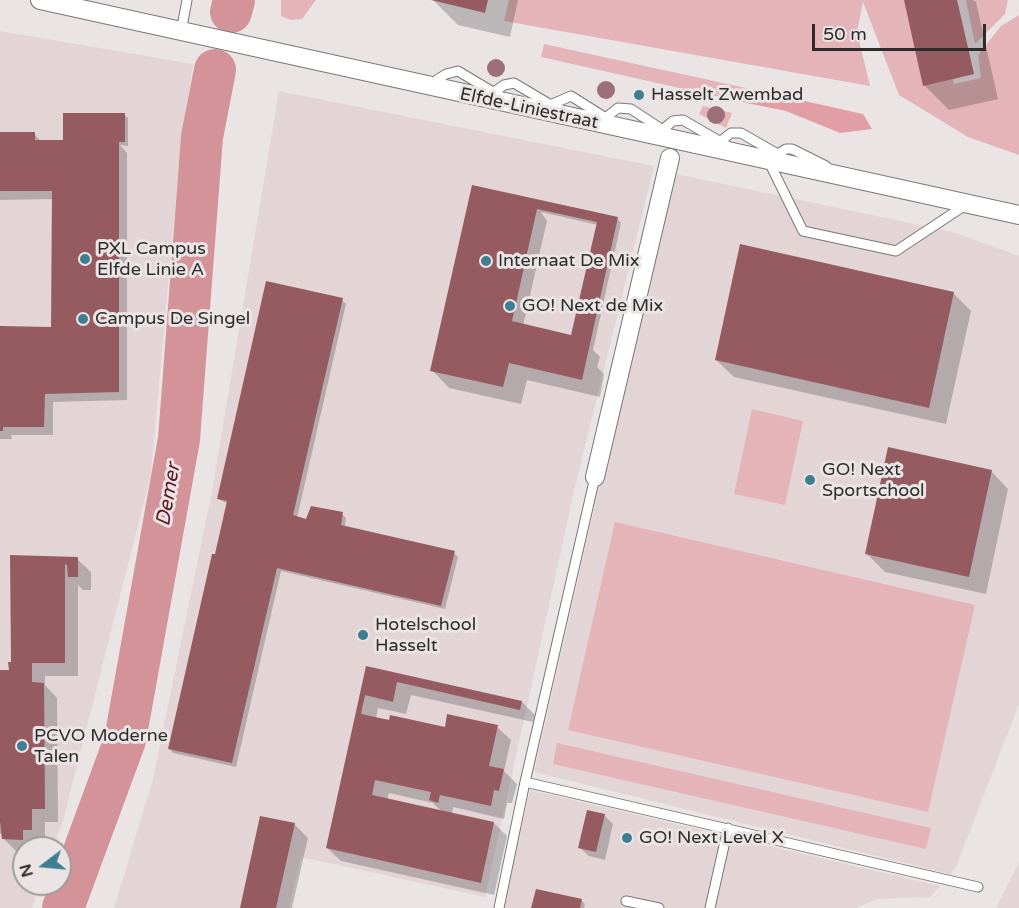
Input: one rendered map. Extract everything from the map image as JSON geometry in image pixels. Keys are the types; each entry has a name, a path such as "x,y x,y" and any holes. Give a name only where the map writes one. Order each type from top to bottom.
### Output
{"street":[{"name":"Elfde-Liniestraat","path":"40,0 427,86 490,95 510,104 547,107 567,117 602,121 624,129 658,133 681,141 716,145 738,154 773,157 795,166 1019,215"},
{"path":"595,477 670,158"}],"lane":[{"path":"181,32 187,0"},
{"path":"490,95 514,83 547,107 571,96 602,121 618,108 631,109 658,133 673,121 683,120 716,145 731,133 741,133 773,157 803,231 896,251 967,204"},
{"path":"773,157 792,149 851,178"},
{"path":"499,908 525,782 595,477"},
{"path":"525,782 978,888"},
{"path":"710,908 728,828"},
{"path":"626,901 659,908"}],"shaded area":[{"path":"281,0 316,0 302,19 291,20 281,16"},
{"path":"509,0 957,0 974,74 953,79 954,84 981,78 978,55 1001,26 1019,15 1019,155 968,137 899,95 863,2 857,32 870,86 504,21"},
{"path":"966,0 1008,0 1005,14 975,44"},
{"name":"Campus De Singel","path":"0,31 193,64 179,164 151,474 63,821 57,836 12,836 12,896 36,896 32,908 0,908"},
{"path":"544,44 746,88 742,102 541,57"},
{"path":"746,88 863,114 872,129 840,133 786,111 742,102"},
{"name":"Hotelschool Hasselt","path":"279,91 654,166 575,487 485,897 301,857 289,908 114,908 153,779 212,491"},
{"path":"703,106 732,113 726,128 699,114"},
{"name":"GO! Next Sportschool","path":"671,173 953,232 1019,256 1019,704 956,867 950,874 534,772"},
{"path":"752,409 803,421 785,505 734,494"},
{"path":"615,522 975,605 928,812 568,730"},
{"path":"557,743 931,828 926,849 553,764"},
{"name":"GO! Next Level X","path":"530,790 940,886 930,897 877,899 856,908 503,908"},
{"path":"1019,862 1019,908 996,908"}],"building":[{"path":"431,0 488,0 485,13"},
{"path":"904,0 957,0 974,74 923,86"},
{"name":"PXL Campus Elfde Linie A","path":"63,113 125,113 125,142 119,142 119,392 45,394 44,427 3,427 3,431 0,431 0,326 51,327 52,191 0,191 0,132 35,132 35,140 63,140"},
{"name":"Internaat De Mix","path":"472,185 618,217 582,380 509,363 503,387 430,371","holes":["537,209 597,222 571,335 512,321"]},
{"path":"740,244 954,292 929,408 715,360"},
{"path":"266,281 343,298 293,515 306,519 311,506 343,512 341,525 455,551 441,606 277,568 232,763 168,749 212,554 215,554 227,501 217,499"},
{"path":"888,447 992,470 969,577 865,554"},
{"name":"PCVO Moderne Talen","path":"10,555 78,557 78,577 68,577 65,564 65,663 32,663 32,682 44,683 45,809 32,809 32,830 23,830 23,836 12,836 12,839 2,839 0,821 0,670 9,670 8,662 11,662"},
{"path":"366,666 522,701 520,710 397,682 393,702 365,695 361,714 389,720 390,715 445,727 447,714 498,725 489,766 504,769 499,791 494,790 491,806 440,795 438,803 429,800 431,792 375,780 372,795 494,822 481,883 326,848"},
{"path":"587,810 605,814 596,852 578,848"},
{"path":"260,816 295,823 276,908 240,908"},
{"path":"536,889 582,899 580,908 531,908"}],"waterway":[{"name":"Demer","path":"231,12 234,0"},
{"name":"Demer","path":"63,908 125,740 179,439 202,137 215,70"}],"place":[{"name":"Hasselt Zwembad","path":"639,95"},
{"name":"PXL Campus Elfde Linie A","path":"85,259"},
{"name":"Internaat De Mix","path":"486,261"},
{"name":"GO! Next de Mix","path":"510,306"},
{"name":"Campus De Singel","path":"83,319"},
{"name":"GO! Next Sportschool","path":"810,480"},
{"name":"Hotelschool Hasselt","path":"363,635"},
{"name":"PCVO Moderne Talen","path":"22,746"},
{"name":"GO! Next Level X","path":"627,838"}]}
